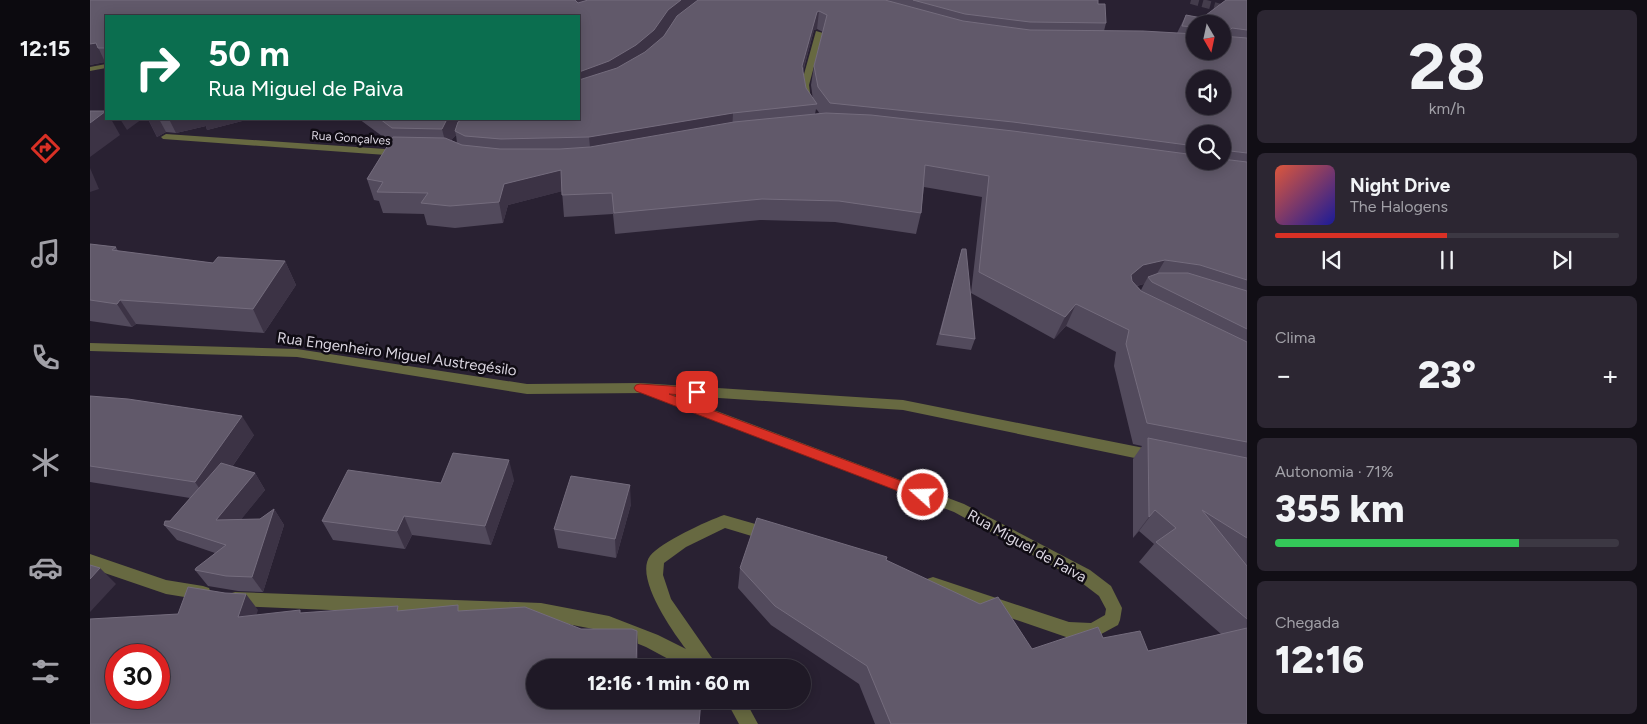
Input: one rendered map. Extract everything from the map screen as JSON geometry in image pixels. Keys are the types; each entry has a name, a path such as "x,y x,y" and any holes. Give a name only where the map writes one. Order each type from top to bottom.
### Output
{"street":[{"path":"809,108 805,85 819,33"},
{"path":"90,69 105,66"},
{"name":"Rua Gonçalves","path":"166,137 407,154"},
{"name":"Rua Engenheiro Miguel Austregésilo","path":"90,347 297,353 527,389 640,388"},
{"path":"640,388 903,405 1171,459"},
{"name":"Rua Miguel de Paiva","path":"640,388 958,508 1084,575 1105,591 1114,608 1112,620 1092,631 1069,630 974,596 918,580"},
{"path":"705,659 664,603 656,583 654,569 656,560 681,542 724,521 779,538"},
{"path":"90,561 166,586 238,600 541,611 609,624 652,641 688,659"},
{"path":"740,709 749,724"}],"building":[{"path":"90,0 575,0 578,3 588,0 681,0 668,10 654,30 636,45 609,61 580,72 580,15 105,15 105,48 98,48 96,43 90,44"},
{"path":"698,0 885,0 963,21 1030,30 1143,31 1186,33 1186,60 1231,60 1231,37 1247,38 1247,153 1231,151 1231,125 1186,125 1186,145 1013,122 830,103 818,87 814,66 827,15 819,11 817,12 802,66 806,88 817,104 733,113 589,137 501,139 465,136 455,131 458,122 461,120 580,120 580,80 617,68 645,52 664,36 677,16"},
{"path":"913,0 1098,0 1098,4 1105,4 1106,23 1030,22 965,14"},
{"path":"1226,0 1247,0 1247,30 1231,29 1231,15 1206,15"},
{"path":"1186,15 1186,26 1182,26"},
{"path":"90,111 105,111 105,112 90,123"},
{"path":"826,113 871,115 1186,154 1186,170 1231,170 1231,160 1247,162 1247,280 1200,265 1165,260 1143,265 1131,275 1132,281 1141,291 1247,342 1247,442 1147,423 1126,344 1129,330 1076,304 1065,317 979,272 989,176 925,165 921,213 839,201 762,199 614,213 612,193 562,195 561,170 504,184 499,202 450,206 421,203 428,193 377,192 383,182 367,179 393,137 445,138 462,145 500,149 560,149 590,147 734,122"},
{"path":"381,120 446,120 442,129 392,128"},
{"path":"90,244 116,247 112,250 213,263 218,257 285,261 253,309 120,300 117,304 90,300"},
{"path":"962,249 966,249 975,339 940,334"},
{"path":"1159,273 1188,273 1247,291 1247,329 1152,282 1148,277"},
{"path":"90,396 128,399 242,416 195,482 90,466"},
{"path":"1148,438 1247,458 1247,538 1202,510 1247,566 1247,619 1156,542 1176,528 1155,510 1149,517"},
{"path":"453,453 509,460 485,526 404,516 397,531 322,521 348,470 441,483"},
{"path":"221,463 255,473 216,520 260,519 274,509 252,577 226,576 195,570 226,545 164,525 165,521 170,521"},
{"path":"571,476 630,485 615,539 554,529"},
{"path":"757,518 887,557 886,560 980,604 998,597 1032,649 1098,627 1103,638 1140,631 1148,651 1247,628 1247,724 891,724 867,666 775,606 740,568"},
{"path":"90,565 100,568 90,579"},
{"path":"188,587 225,593 246,594 238,617 300,610 300,613 398,606 397,611 458,605 458,611 525,607 581,629 632,629 637,631 636,659 526,659 526,709 700,709 699,724 90,724 90,619 178,614"}],"tunnel":[{"path":"1191,0 1247,15"}],"route":[{"path":"697,392 640,388 923,495"}]}
